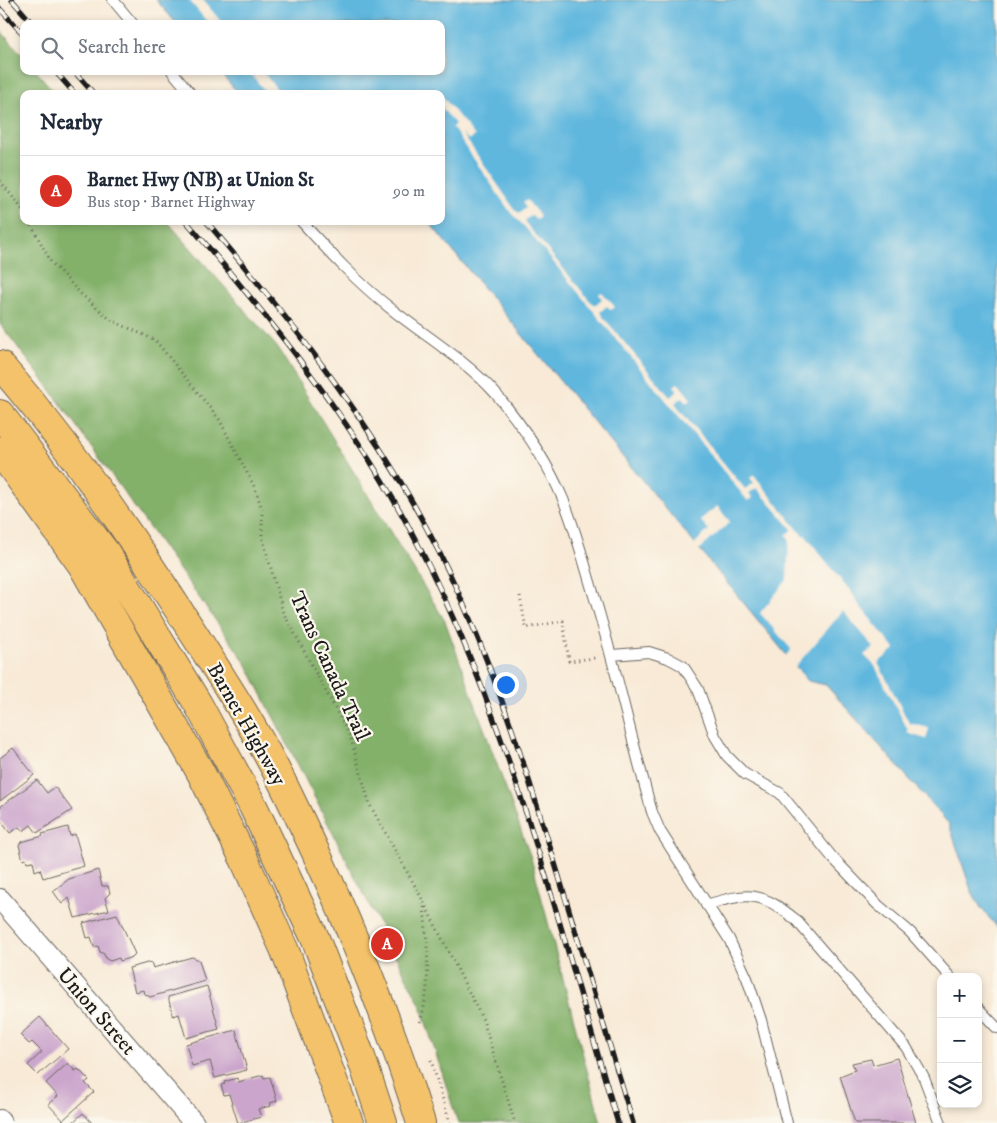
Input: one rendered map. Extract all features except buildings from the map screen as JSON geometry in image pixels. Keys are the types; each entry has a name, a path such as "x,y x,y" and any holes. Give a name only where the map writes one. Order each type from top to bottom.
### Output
{"main road":[{"name":"Barnet Highway","path":"0,365 32,401 134,540 228,687 283,784 332,886 358,949 404,1068 421,1123"},
{"path":"0,414 106,553 198,704 253,806 316,938 361,1057 383,1123"},
{"path":"0,451 82,565 201,773 244,859 285,951 349,1123"}],"street":[{"name":"Union Street","path":"0,900 194,1123"}],"lane":[{"path":"113,0 130,20"},
{"path":"175,75 188,90"},
{"path":"305,225 337,261 389,307 472,370 518,421 562,498 612,655 652,812 660,831 729,939 747,978 766,1036 787,1123"},
{"path":"612,655 649,652 668,658 683,666 698,689 715,736 728,756 745,774 780,793 832,857 878,905 910,932 946,973"},
{"path":"706,905 736,896 756,897 768,900 796,920 906,1046 924,1078 941,1123"},
{"path":"982,1012 997,1028"}],"path":[{"path":"0,181 20,206"},
{"name":"Trans Canada Trail","path":"31,225 51,262 81,294 111,320 155,340 219,419 255,488 262,509 262,536 283,612 350,736 370,805 424,904 483,1020 515,1123"},
{"path":"520,596 526,628 563,622 569,662 612,655"},
{"path":"420,1022 425,1006 428,959 424,904"},
{"path":"431,1060 450,1123"}],"green space":[{"path":"0,30 20,52 20,75 39,75 53,90 20,90 20,225 170,225 277,347 445,621 531,858 601,1123 458,1123 420,1004 246,663 50,389 0,324"}],"water":[{"path":"156,0 997,0 997,927 981,908 971,890 949,824 826,685 808,681 431,225 445,225 445,90 236,90 222,75 445,75 445,20 174,20"}],"pier":[{"path":"189,0 203,0 220,20 206,20"},
{"path":"252,75 265,75 278,90 264,90"},
{"path":"445,100 475,136 469,140 462,133 515,210 519,213 526,208 523,203 527,200 540,216 536,219 532,215 525,220 527,225 595,305 602,299 599,294 602,292 615,307 611,310 607,306 600,312 603,317 670,397 678,391 674,386 678,383 691,399 687,402 683,397 675,403 678,408 745,489 754,483 750,478 754,475 803,536 805,535 895,649 878,663 909,723 929,728 926,739 907,733 908,730 875,666 864,655 874,647 843,611 794,668 785,657 791,649 760,613 787,580 789,539 786,535 792,529 757,488 749,493 753,498 748,501 525,227 511,213 452,127 455,124 445,112"},
{"path":"717,506 730,522 698,551 693,545 709,530 700,520"}],"railway":[{"path":"12,0 30,20"},
{"path":"0,9 20,31"},
{"path":"58,75 72,90"},
{"path":"77,75 91,90"},
{"path":"189,225 275,328 331,402 382,480 405,520 441,591 473,664 527,815 618,1123"},
{"path":"209,225 271,299 333,379 389,463 439,552 490,669 519,749 633,1123"}],"place":[{"name":"Barnet Hwy (NB) at Union St","path":"387,944"}]}
